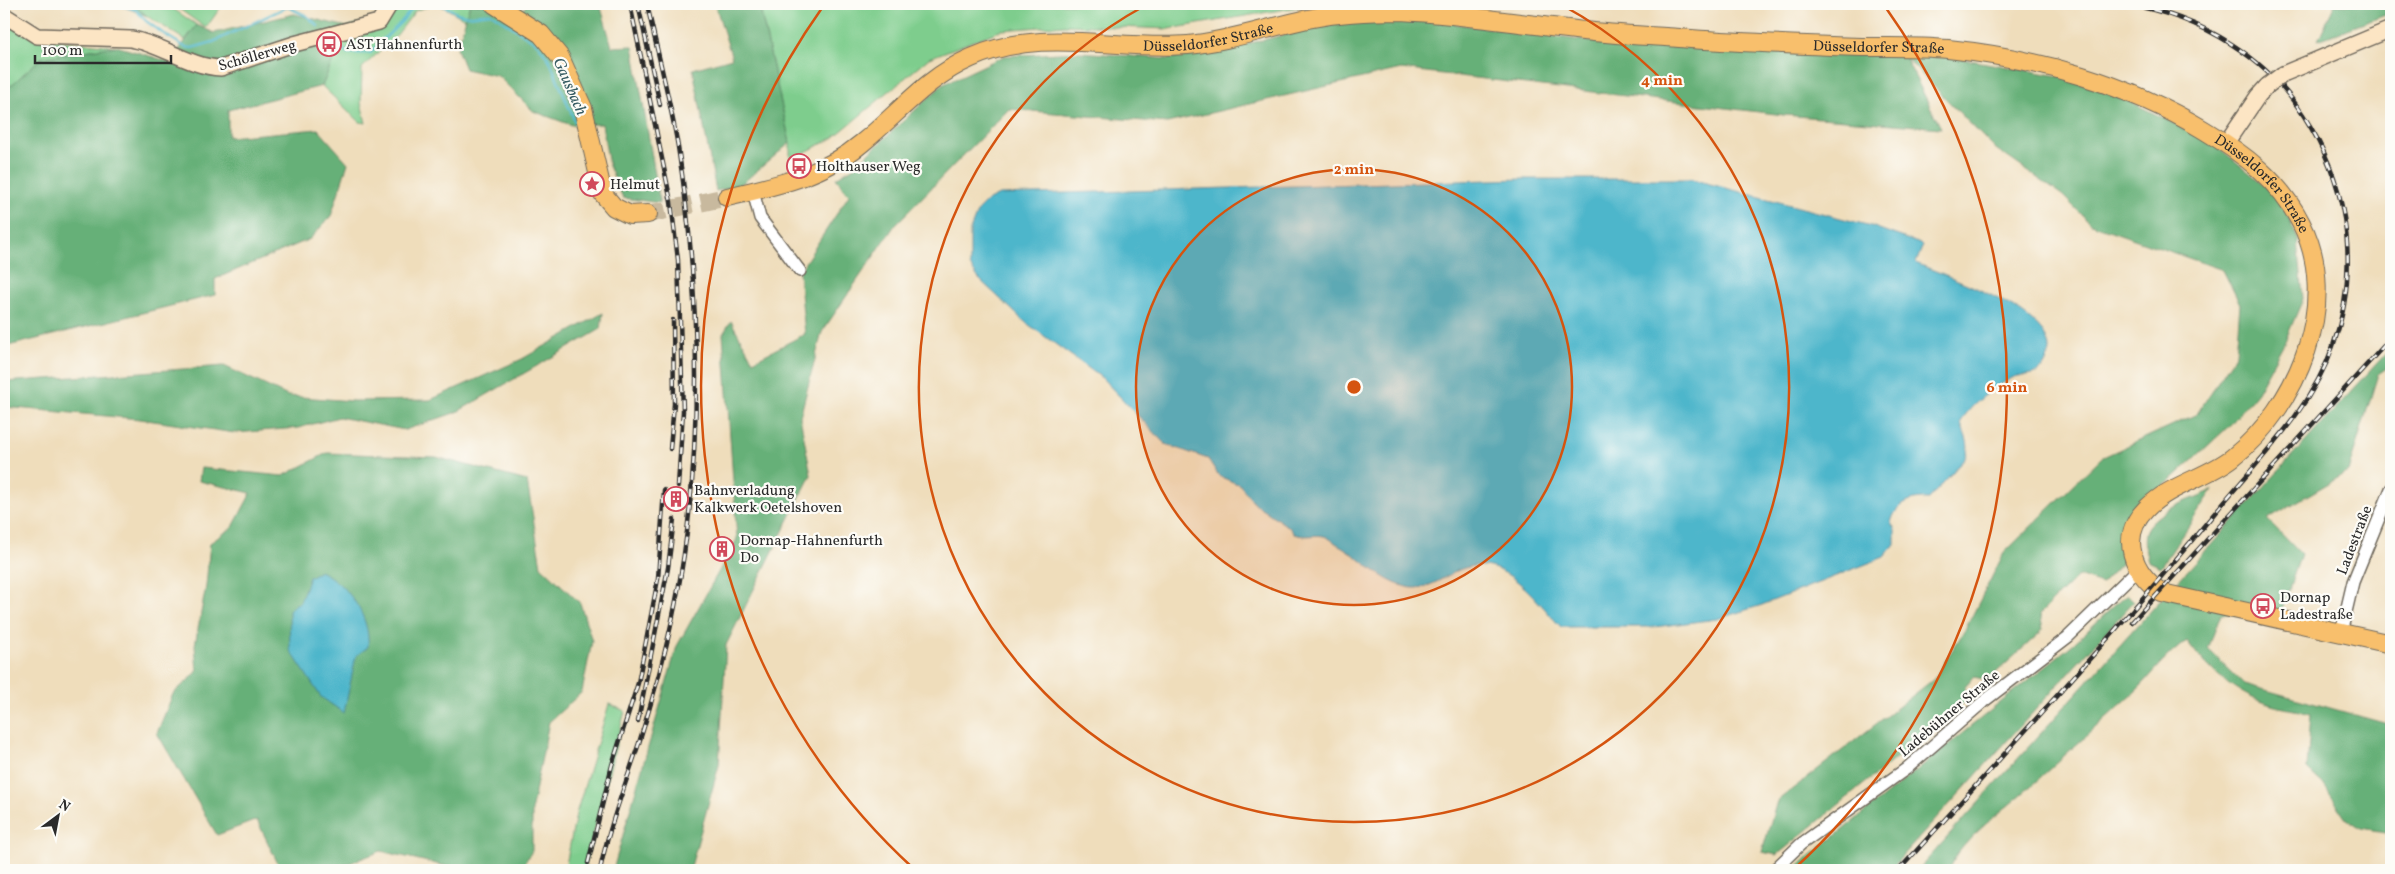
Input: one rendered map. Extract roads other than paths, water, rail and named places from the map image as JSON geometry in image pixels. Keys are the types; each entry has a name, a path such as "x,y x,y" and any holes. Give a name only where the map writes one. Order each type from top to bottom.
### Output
{"main road":[{"path":"494,4 550,41 560,57 583,108 603,194 614,207 630,215 648,214"},
{"name":"Düsseldorfer Straße","path":"727,197 814,174 846,155 935,78 973,57 998,48 1054,40 1132,46 1190,44 1313,18 1371,11 1430,12 1592,31 1760,44 1947,49 2008,58 2065,71 2124,91 2172,112 2226,143 2254,163 2283,195 2303,226 2310,245 2315,283 2311,335 2303,359 2279,408 2254,438 2224,464 2158,499 2140,516 2131,538 2137,570"},
{"path":"2137,570 2146,582 2162,593 2391,644"}],"street":[{"name":"Schöllerweg","path":"4,16 37,36 130,38 145,41 193,63 210,68 221,68 294,44 379,22 390,4"},
{"path":"2226,143 2258,96 2267,86 2284,74 2391,28"},
{"path":"753,191 760,218 800,271"},
{"name":"Ladestraße","path":"2341,633 2353,582 2391,489"},
{"name":"Ladebühner Straße","path":"1774,870 1801,844 1906,769 1983,702 2068,637 2137,570"}],"water":[{"path":"1523,179 1691,179 1871,226 1923,245 1916,263 1974,287 2020,312 2037,326 2047,340 2048,356 2046,362 2038,372 2012,378 1991,391 1965,415 1961,422 1968,444 1965,458 1929,499 1911,501 1896,511 1891,523 1895,529 1895,544 1884,557 1762,605 1717,619 1654,627 1561,627 1526,589 1498,570 1483,566 1467,567 1429,585 1418,588 1407,587 1388,580 1327,537 1294,534 1290,528 1254,503 1240,485 1219,476 1208,459 1165,444 1102,378 1025,322 979,279 970,266 970,230 978,210 987,201 999,195"},
{"path":"320,571 339,584 355,602 366,624 368,635 368,647 356,656 344,713 321,697 290,650 289,611 300,602 309,577"}],"waterway":[{"path":"118,4 136,10 146,21 164,34 185,47 192,48 213,42 293,4"},
{"name":"Gausbach","path":"333,43 348,53 370,53 416,4"},
{"name":"Gausbach","path":"441,4 457,13 468,16 491,13 538,44 550,61 577,127"},
{"name":"Gausbach","path":"288,7 307,16 318,26"}],"tunnel":[{"path":"648,214 727,197"}],"railway":[{"path":"630,4 671,202 678,260 683,411 678,486"},
{"path":"638,4 660,105"},
{"path":"600,870 613,822 649,709 675,606 691,494 695,436 695,318 686,202 675,129 647,4"},
{"path":"1899,870 2101,646 2267,452 2312,391 2333,346 2341,318 2348,262 2342,206 2324,152 2294,102 2275,80 2254,61 2231,44 2207,30 2153,10 2125,4"},
{"path":"670,449 674,404 673,320"},
{"path":"2132,622 2391,338"},
{"path":"588,863 612,765 638,683 658,579 664,490"},
{"path":"638,721 668,568 674,519"}],"place":[{"name":"AST Hahnenfurth","path":"329,44"},
{"name":"Holthauser Weg","path":"799,166"},
{"name":"Helmut","path":"592,184"},
{"name":"Bahnverladung Kalkwerk Oetelshoven","path":"676,499"},
{"name":"Dornap-Hahnenfurth Do","path":"722,549"},
{"name":"Dornap Ladestraße","path":"2263,606"}]}
